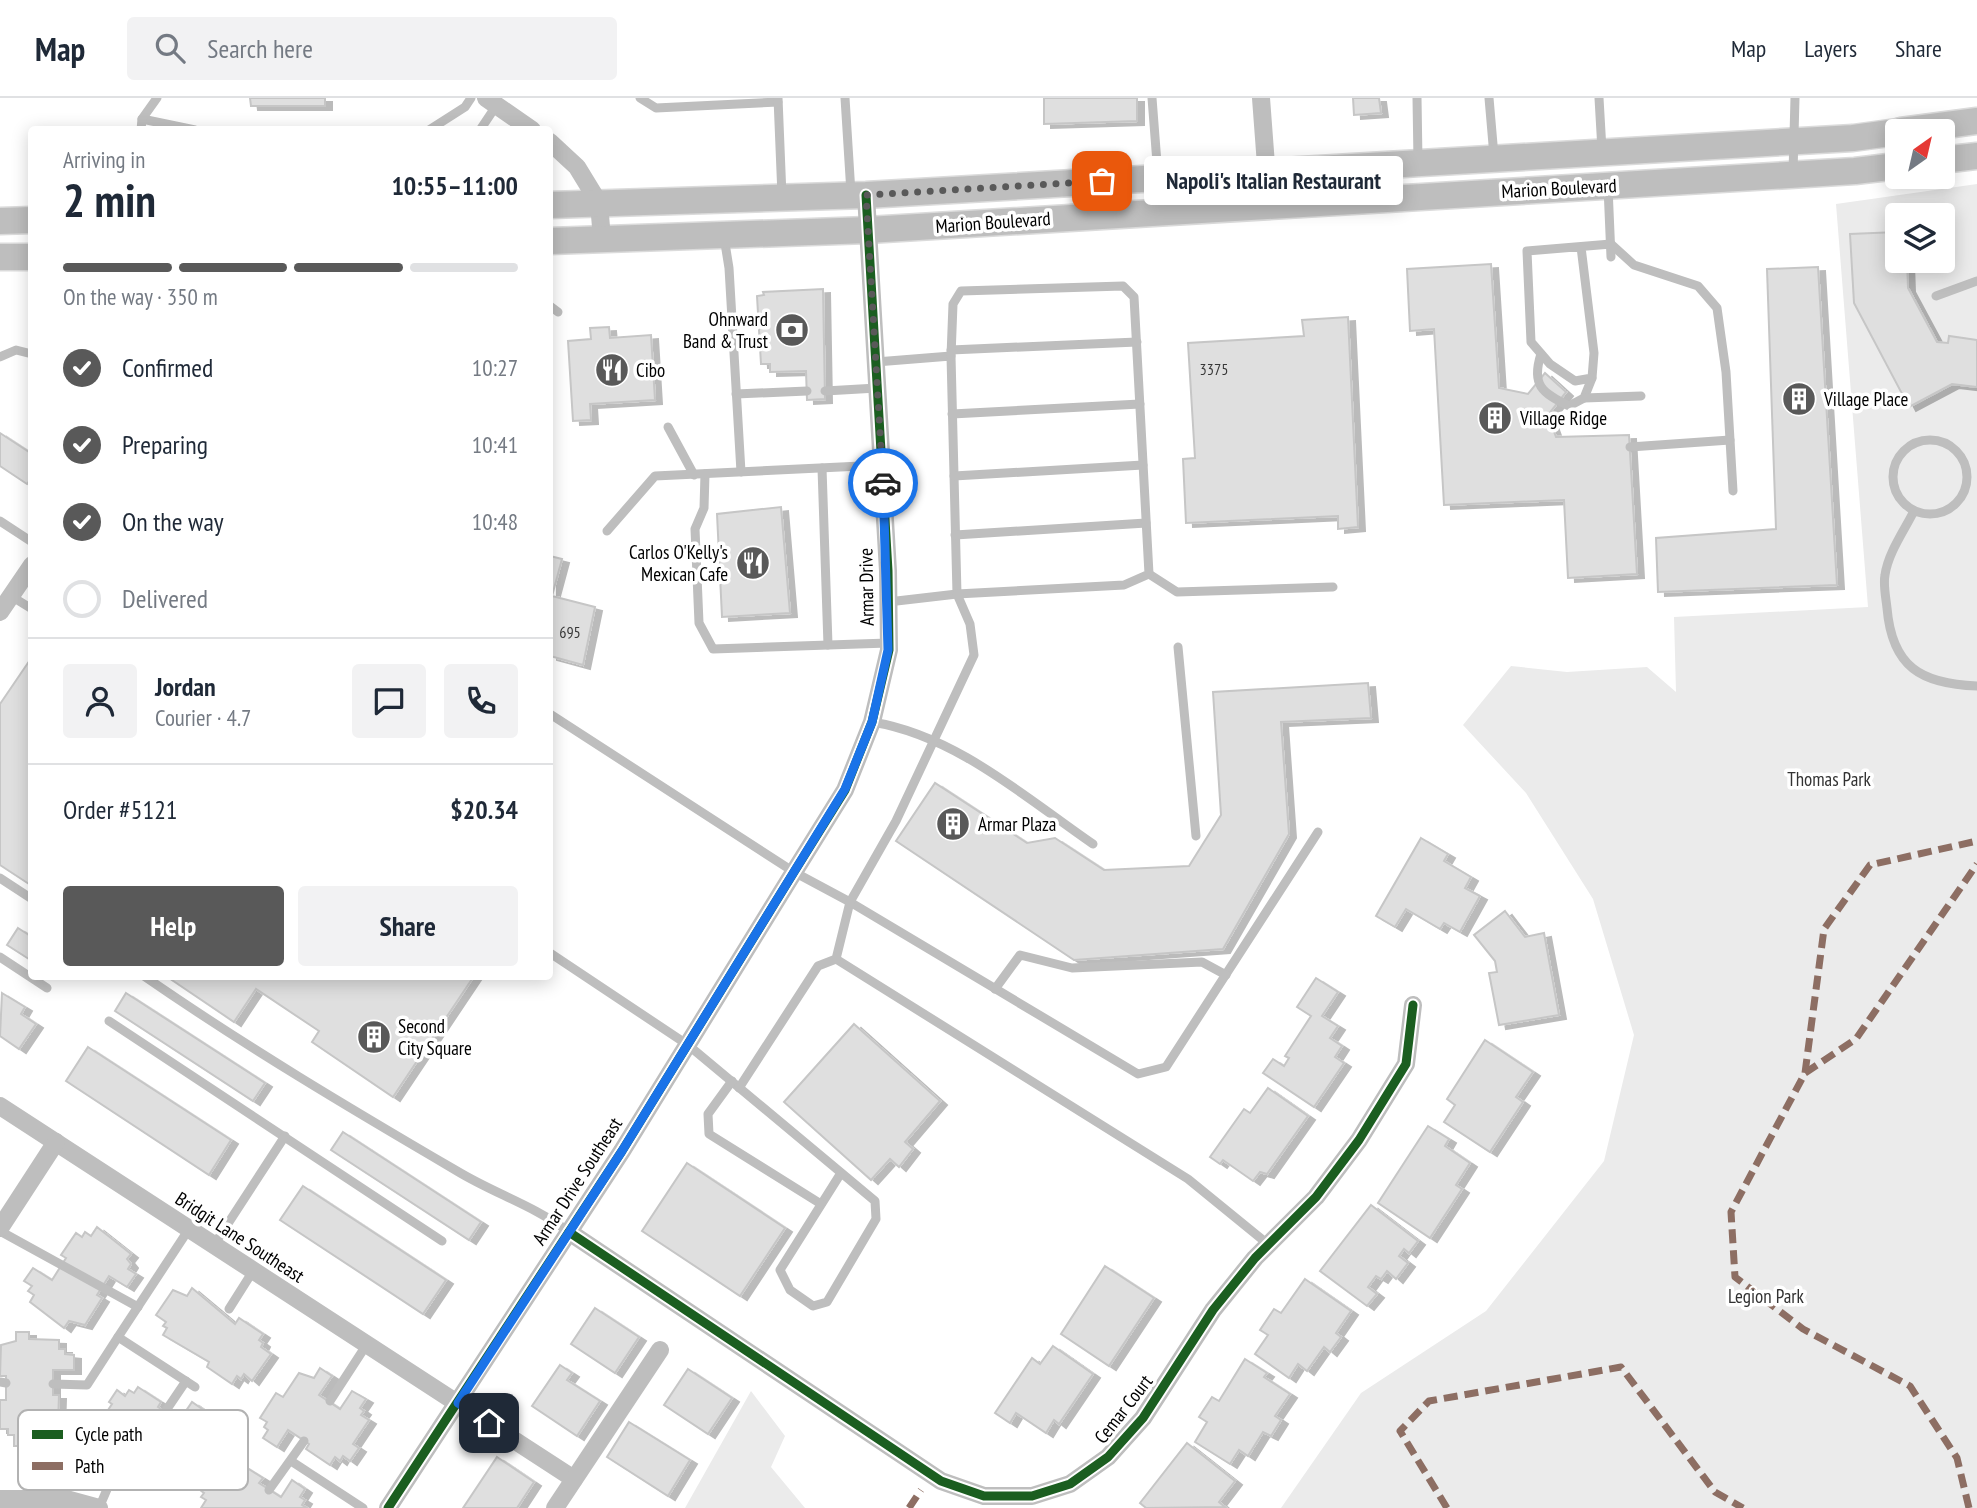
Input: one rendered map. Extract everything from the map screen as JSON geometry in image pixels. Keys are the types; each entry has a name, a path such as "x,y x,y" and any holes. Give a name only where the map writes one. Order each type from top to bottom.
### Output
{"main road":[{"name":"Marion Boulevard","path":"1955,124 1977,121"},
{"name":"Marion Boulevard","path":"553,205 859,195 1794,141 1885,133"},
{"path":"1955,159 1977,156"},
{"name":"Marion Boulevard","path":"553,241 868,230 1793,175 1885,167"},
{"path":"0,221 28,220"},
{"path":"0,257 28,257"}],"street":[{"path":"1261,98 1269,205"},
{"path":"494,103 516,126"},
{"path":"494,103 526,126"},
{"path":"553,145 577,167 599,203 602,239"},
{"name":"Armar Drive","path":"794,872 845,789 872,722 888,643 882,465 868,230 859,195"},
{"path":"0,612 28,571"},
{"name":"Armar Drive Southeast","path":"387,1508 569,1232 794,872"},
{"name":"Cemar Court","path":"569,1232 941,1481 984,1496 1032,1496 1070,1484 1108,1457 1143,1418 1213,1310 1269,1245 1316,1198 1359,1140 1406,1064 1413,1005"},
{"name":"Bridgit Lane Southeast","path":"0,1106 574,1479"},
{"path":"0,1230 56,1142"},
{"path":"555,1508 660,1350"},
{"path":"0,1500 66,1499 99,1508"}],"lane":[{"path":"141,126 142,119 157,98"},
{"path":"435,126 465,107 471,98"},
{"path":"640,98 656,108 778,100 782,197"},
{"path":"845,98 859,195"},
{"path":"1152,98 1158,178"},
{"path":"1418,98 1418,163"},
{"path":"1489,98 1494,158"},
{"path":"1599,98 1602,152"},
{"path":"1793,175 1795,98"},
{"path":"482,126 494,103"},
{"path":"142,119 176,126"},
{"path":"1607,185 1611,257"},
{"path":"724,235 729,268 741,472"},
{"path":"1592,378 1575,381 1531,342 1527,251 1611,244 1634,265 1698,286 1717,308 1733,491"},
{"path":"1581,247 1594,353 1592,378 1584,398"},
{"path":"1936,296 1977,281"},
{"path":"836,959 850,902 896,821 974,655 970,624 957,594 951,353 953,304 961,291 1123,286 1135,297 1149,574"},
{"path":"553,308 558,312"},
{"path":"876,362 951,353 1137,342"},
{"path":"0,357 16,351 28,353"},
{"path":"1542,354 1535,373 1539,385 1553,398 1569,405 1584,398 1640,396"},
{"path":"825,391 877,388"},
{"path":"736,394 807,391"},
{"path":"952,414 1140,404"},
{"path":"668,427 694,475"},
{"path":"1630,447 1730,440"},
{"path":"1920,441 1946,443 1964,460 1968,483 1964,494 1948,510 1937,514 1914,511 1896,493 1893,480 1900,456 1920,441"},
{"path":"607,531 655,476 882,465"},
{"path":"954,476 1143,465"},
{"path":"822,468 828,645"},
{"path":"705,474 704,508 695,529 699,623 713,649 888,643"},
{"path":"1914,511 1889,560 1885,577 1891,641 1904,659 1922,676 1944,684 1977,686"},
{"path":"0,521 28,539"},
{"path":"955,535 1146,523"},
{"path":"888,602 957,594 1124,585 1149,574"},
{"path":"1149,574 1177,592 1333,587"},
{"path":"11,596 28,607"},
{"path":"1178,647 1196,836"},
{"path":"553,716 794,872 850,902 1138,1074 1166,1067 1318,832"},
{"path":"872,722 897,726 969,760 1093,844"},
{"path":"0,878 28,896"},
{"path":"553,955 688,1045 875,1201 876,1219 827,1302 813,1306 790,1290 780,1269 841,1173"},
{"path":"995,989 1020,955 1072,968 1202,962 1226,975"},
{"path":"0,957 28,975"},
{"path":"821,1204 709,1134 709,1114 735,1084 818,966 836,959"},
{"path":"836,959 1188,1178 1269,1245"},
{"path":"35,980 47,988"},
{"path":"150,980 223,1030 461,1174 538,1209 569,1232"},
{"path":"109,1021 442,1241"},
{"path":"214,1245 285,1136"},
{"path":"53,1384 87,1385 189,1229"},
{"path":"0,1230 138,1307"},
{"path":"229,1310 253,1271"},
{"path":"118,1337 191,1384 167,1410"},
{"path":"330,1401 368,1344"},
{"path":"269,1490 304,1441"},
{"path":"290,1461 363,1508"},
{"path":"99,1508 107,1490"}],"green space":[{"path":"1977,184 1977,1508 1281,1508 1361,1393 1486,1311 1604,1161 1634,1035 1593,899 1526,793 1463,725 1511,666 1567,672 1647,667 1676,692 1674,617 1868,607 1836,204"},
{"path":"751,1391 785,1436 771,1467 805,1508 685,1508"}],"building":[{"path":"250,98 325,98 325,106 251,106"},
{"path":"1044,98 1137,98 1137,121 1044,124"},
{"path":"1353,98 1379,98 1381,113 1354,115"},
{"path":"1885,233 1885,273 1907,273 1908,288 1937,342 1948,343 1949,336 1977,340 1977,387 1952,384 1909,407 1854,303 1850,234"},
{"name":"Village Ridge","path":"1491,264 1499,388 1528,394 1545,373 1566,392 1548,415 1556,437 1629,435 1637,574 1568,578 1564,500 1444,505 1434,329 1410,331 1407,269"},
{"name":"Village Place","path":"1818,267 1837,585 1658,592 1656,538 1776,529 1767,269"},
{"name":"Ohnward Band & Trust","path":"823,289 825,399 807,400 806,371 770,372 770,364 761,364 757,296 764,295 763,292"},
{"path":"1348,317 1358,527 1338,529 1338,516 1186,523 1183,459 1195,458 1188,343 1304,336 1302,320"},
{"name":"Cibo","path":"609,327 610,338 651,335 655,400 590,404 591,420 573,421 568,341 591,339 590,328"},
{"path":"0,433 28,451 28,483 0,466"},
{"name":"Carlos O'Kelly's Mexican Cafe","path":"781,507 790,613 722,617 717,514"},
{"path":"553,557 562,559 553,592"},
{"path":"553,596 595,607 583,665 553,657"},
{"path":"28,663 28,883 0,865 0,704"},
{"name":"Armar Plaza","path":"1368,683 1371,718 1281,722 1289,834 1223,949 1074,960 896,841 935,783 1027,843 1055,838 1104,870 1189,866 1221,815 1213,692"},
{"path":"1421,838 1448,854 1444,861 1471,877 1465,888 1480,896 1460,932 1444,923 1440,929 1406,909 1395,927 1376,916"},
{"path":"1505,911 1525,937 1544,933 1559,1015 1499,1025 1489,973 1497,972 1495,961 1474,935"},
{"path":"18,928 28,934 28,958 7,945"},
{"path":"1316,978 1338,992 1322,1016 1338,1026 1330,1038 1342,1046 1335,1057 1344,1063 1314,1107 1263,1073 1273,1059 1284,1066 1289,1058 1285,1056 1311,1016 1297,1007"},
{"name":"Second City Square","path":"172,980 471,980 393,1097 312,1042 319,1031 256,989 234,1022"},
{"path":"2,993 25,1007 21,1014 36,1024 19,1049 0,1036"},
{"path":"126,993 265,1083 253,1101 115,1011"},
{"path":"854,1024 940,1101 905,1142 913,1149 899,1167 890,1159 871,1180 784,1102"},
{"path":"1485,1040 1533,1072 1516,1097 1523,1102 1490,1152 1444,1122 1455,1105 1447,1099"},
{"path":"88,1047 231,1140 209,1175 66,1081"},
{"path":"1268,1088 1308,1116 1267,1174 1260,1172 1253,1181 1223,1160 1220,1164 1210,1157 1244,1109 1250,1113"},
{"path":"1428,1126 1449,1139 1445,1146 1470,1163 1456,1185 1462,1189 1430,1238 1378,1203"},
{"path":"343,1132 481,1222 469,1240 331,1150"},
{"path":"687,1163 785,1228 740,1296 642,1231"},
{"path":"303,1186 446,1280 423,1314 280,1220"},
{"path":"1371,1205 1418,1241 1409,1253 1404,1249 1399,1256 1408,1263 1396,1279 1387,1271 1381,1279 1376,1276 1368,1287 1377,1294 1367,1306 1320,1271"},
{"path":"97,1227 131,1254 127,1259 131,1264 128,1269 136,1274 127,1287 109,1276 97,1295 102,1298 85,1325 69,1321 64,1328 30,1302 34,1295 28,1291 32,1286 24,1281 33,1268 52,1280 66,1258 61,1255 76,1233 82,1237 85,1232 91,1236"},
{"path":"1105,1266 1154,1298 1109,1366 1061,1334"},
{"path":"1305,1279 1351,1311 1336,1333 1341,1337 1330,1352 1324,1347 1307,1371 1298,1364 1289,1378 1255,1354 1268,1335 1260,1330 1274,1309 1281,1313"},
{"path":"192,1288 235,1324 239,1318 263,1334 259,1340 263,1343 261,1347 271,1354 252,1381 244,1374 241,1379 237,1376 232,1384 207,1367 209,1362 163,1335 167,1328 163,1326 166,1322 156,1315 173,1290 187,1296"},
{"path":"595,1308 639,1337 615,1373 571,1344"},
{"path":"16,1332 29,1332 29,1339 59,1340 59,1349 65,1349 65,1354 74,1355 74,1370 53,1370 53,1395 59,1395 58,1410 18,1410 18,1446 14,1446 14,1435 8,1435 8,1429 0,1429 0,1400 6,1400 6,1376 0,1376 1,1345 16,1341"},
{"path":"1053,1346 1093,1374 1059,1424 1054,1420 1046,1433 1016,1413 1010,1423 995,1413 1032,1358 1040,1364"},
{"path":"1245,1359 1267,1373 1264,1377 1290,1394 1275,1416 1281,1420 1271,1436 1263,1432 1248,1456 1239,1450 1230,1464 1195,1442 1207,1422 1199,1417 1212,1397 1219,1401"},
{"path":"560,1365 572,1373 567,1380 600,1401 577,1436 532,1406"},
{"path":"320,1368 332,1376 319,1395 340,1409 352,1391 366,1399 360,1408 364,1411 361,1415 369,1420 353,1444 359,1448 350,1461 343,1456 340,1461 335,1457 330,1465 306,1449 309,1444 288,1430 277,1447 263,1438 268,1430 264,1427 267,1422 260,1418 276,1393 283,1397 299,1373 314,1378"},
{"path":"688,1369 732,1398 708,1434 664,1405"},
{"path":"138,1387 161,1402 158,1407 162,1410 108,1410 112,1404 109,1402 117,1390 125,1396 129,1390 134,1393"},
{"path":"192,1402 204,1410 187,1410"},
{"path":"629,1422 690,1460 668,1496 607,1457"},
{"path":"1187,1443 1235,1481 1219,1502 1225,1507 1146,1508 1140,1503"},
{"path":"497,1457 534,1482 517,1508 463,1508"},
{"path":"248,1469 263,1478 259,1483 281,1497 292,1480 305,1489 300,1497 305,1500 302,1505 307,1508 201,1508 206,1500 201,1497 204,1493 200,1490 248,1490"}],"marked path":[{"path":"1969,1508 1957,1458 1910,1386 1803,1329 1735,1277 1731,1212 1805,1073 1824,929 1870,865 1977,841"},
{"path":"1805,1073 1856,1039 1977,864"},
{"path":"1447,1508 1400,1431 1429,1401 1621,1367 1715,1492 1743,1508"},
{"path":"909,1508 921,1490"}],"cycle path":[{"path":"388,1508 622,1151 845,790 872,722 889,650 888,571 866,195"},
{"path":"569,1232 941,1481 984,1496 1032,1496 1070,1484 1108,1457 1143,1418 1213,1310 1255,1258 1316,1197 1359,1140 1406,1064 1413,1005"}],"way so far":[{"path":"883,483 866,195 1102,181"}],"place":[{"name":"Napoli's Italian Restaurant","path":"1102,181"},
{"name":"Ohnward Band & Trust","path":"792,330"},
{"name":"Cibo","path":"612,370"},
{"name":"Village Place","path":"1799,399"},
{"name":"Village Ridge","path":"1495,418"},
{"name":"Carlos O'Kelly's Mexican Cafe","path":"753,563"},
{"name":"Armar Plaza","path":"953,824"},
{"name":"Second City Square","path":"374,1037"}],"route":[{"path":"489,1423 458,1403 622,1151 845,789 872,722 888,650 888,571 883,483"}],"park label":[{"name":"Thomas Park","path":"1829,779"},
{"name":"Legion Park","path":"1766,1296"}]}
